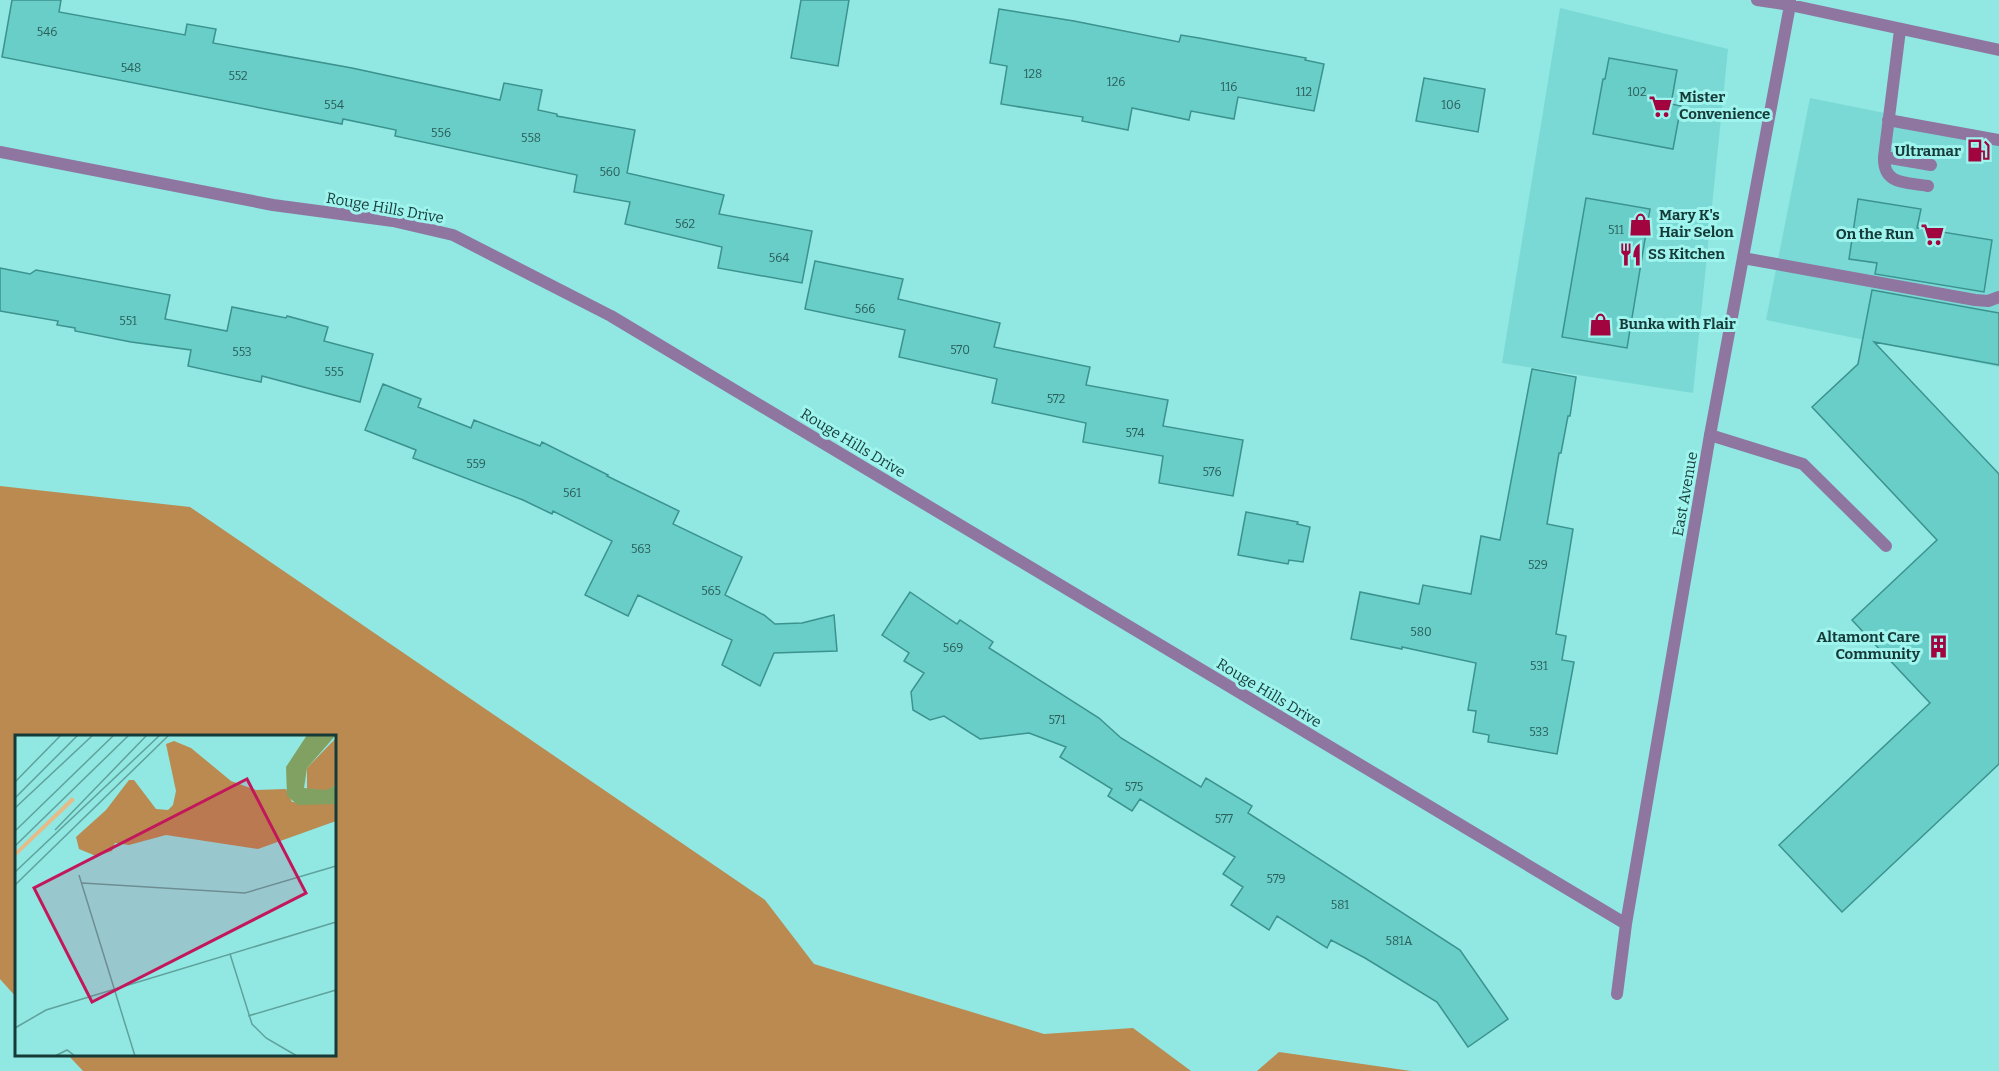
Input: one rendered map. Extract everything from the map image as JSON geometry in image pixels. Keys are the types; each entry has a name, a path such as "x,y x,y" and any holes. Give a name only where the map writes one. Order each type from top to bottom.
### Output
{"street":[{"path":"1757,0 1790,3 1900,30 1999,50"},
{"name":"East Avenue","path":"1617,994 1626,924 1710,435 1790,3"},
{"path":"1900,30 1884,167 1887,175 1893,179 1928,186"},
{"path":"1888,120 1999,140"},
{"name":"Rouge Hills Drive","path":"0,152 273,205 393,221 453,235 611,316 1626,924"},
{"path":"1884,157 1931,165"},
{"path":"1743,258 1988,302 1999,297"},
{"path":"1710,435 1803,464 1886,546"}],"shaded area":[{"path":"1560,8 1728,49 1693,393 1502,363"},
{"path":"1810,98 1999,136 1999,367 1766,320"},
{"path":"0,486 190,507 765,900 814,964 1044,1034 1133,1028 1191,1071 83,1071 69,1056 336,1056 336,735 15,735 15,996 0,979"},
{"path":"1279,1052 1411,1071 1257,1071"}],"building":[{"path":"12,0 61,0 59,12 185,35 187,24 216,29 213,43 352,68 500,100 504,83 542,90 538,110 557,114 557,116 635,130 627,173 724,195 719,214 812,231 802,283 718,268 722,247 625,224 630,202 574,192 577,175 395,136 396,130 343,119 342,124 2,57"},
{"path":"801,0 849,0 838,66 791,58"},
{"path":"999,9 1179,42 1181,35 1306,58 1305,60 1324,64 1314,111 1238,97 1234,119 1191,111 1189,120 1132,108 1128,130 1082,121 1083,117 1001,104 1007,66 990,63"},
{"path":"1609,58 1677,70 1671,104 1681,106 1673,149 1593,134"},
{"path":"1424,78 1485,89 1478,132 1416,121"},
{"path":"1586,198 1650,209 1627,348 1562,337"},
{"path":"1858,199 1921,209 1917,228 1992,240 1984,292 1875,274 1877,263 1849,259"},
{"path":"815,261 903,279 898,299 1000,323 994,347 1090,367 1086,385 1168,400 1163,426 1243,440 1233,496 1159,483 1163,456 1083,442 1086,423 992,403 997,379 899,357 905,330 805,309"},
{"path":"0,268 30,274 36,270 170,295 165,319 227,331 232,307 286,318 287,316 328,327 324,341 373,354 360,402 262,376 261,382 188,366 191,350 131,342 75,331 75,328 57,325 58,321 0,311"},
{"name":"Altamont Care Community","path":"1872,290 1999,313 1999,365 1874,342 1999,474 1999,764 1842,912 1779,845 1930,703 1852,620 1937,540 1812,407 1858,364"},
{"path":"1532,369 1576,377 1570,416 1568,416 1561,453 1559,453 1547,524 1573,529 1556,634 1566,636 1562,660 1574,662 1557,754 1488,742 1489,735 1473,732 1476,711 1468,710 1476,663 1351,639 1360,592 1419,604 1423,585 1471,594 1481,536 1500,540"},
{"path":"383,384 421,399 418,407 471,428 474,420 540,446 542,442 679,511 673,524 742,557 725,595 764,615 775,624 802,623 834,615 837,651 774,653 760,686 722,665 732,640 638,595 628,616 585,595 612,541 553,511 552,514 523,500 413,458 416,450 365,430"},
{"path":"1246,512 1298,522 1297,524 1310,527 1303,562 1289,560 1288,564 1238,555"},
{"path":"910,592 957,624 960,620 993,642 989,648 1099,718 1121,738 1201,787 1206,778 1252,806 1248,813 1460,950 1508,1019 1468,1047 1437,1002 1365,958 1331,940 1327,948 1277,916 1269,930 1231,905 1243,887 1223,874 1235,857 1140,799 1132,811 1108,796 1112,789 1060,757 1066,747 1029,733 980,739 944,716 930,720 913,710 911,692 924,673 904,661 909,653 882,635"}],"place":[{"name":"Mister Convenience","path":"1661,106"},
{"name":"Ultramar","path":"1979,151"},
{"name":"Mary K's Hair Selon","path":"1641,224"},
{"name":"On the Run","path":"1932,234"},
{"name":"SS Kitchen","path":"1630,254"},
{"name":"Bunka with Flair","path":"1601,324"},
{"name":"Altamont Care Community","path":"1938,646"}]}
